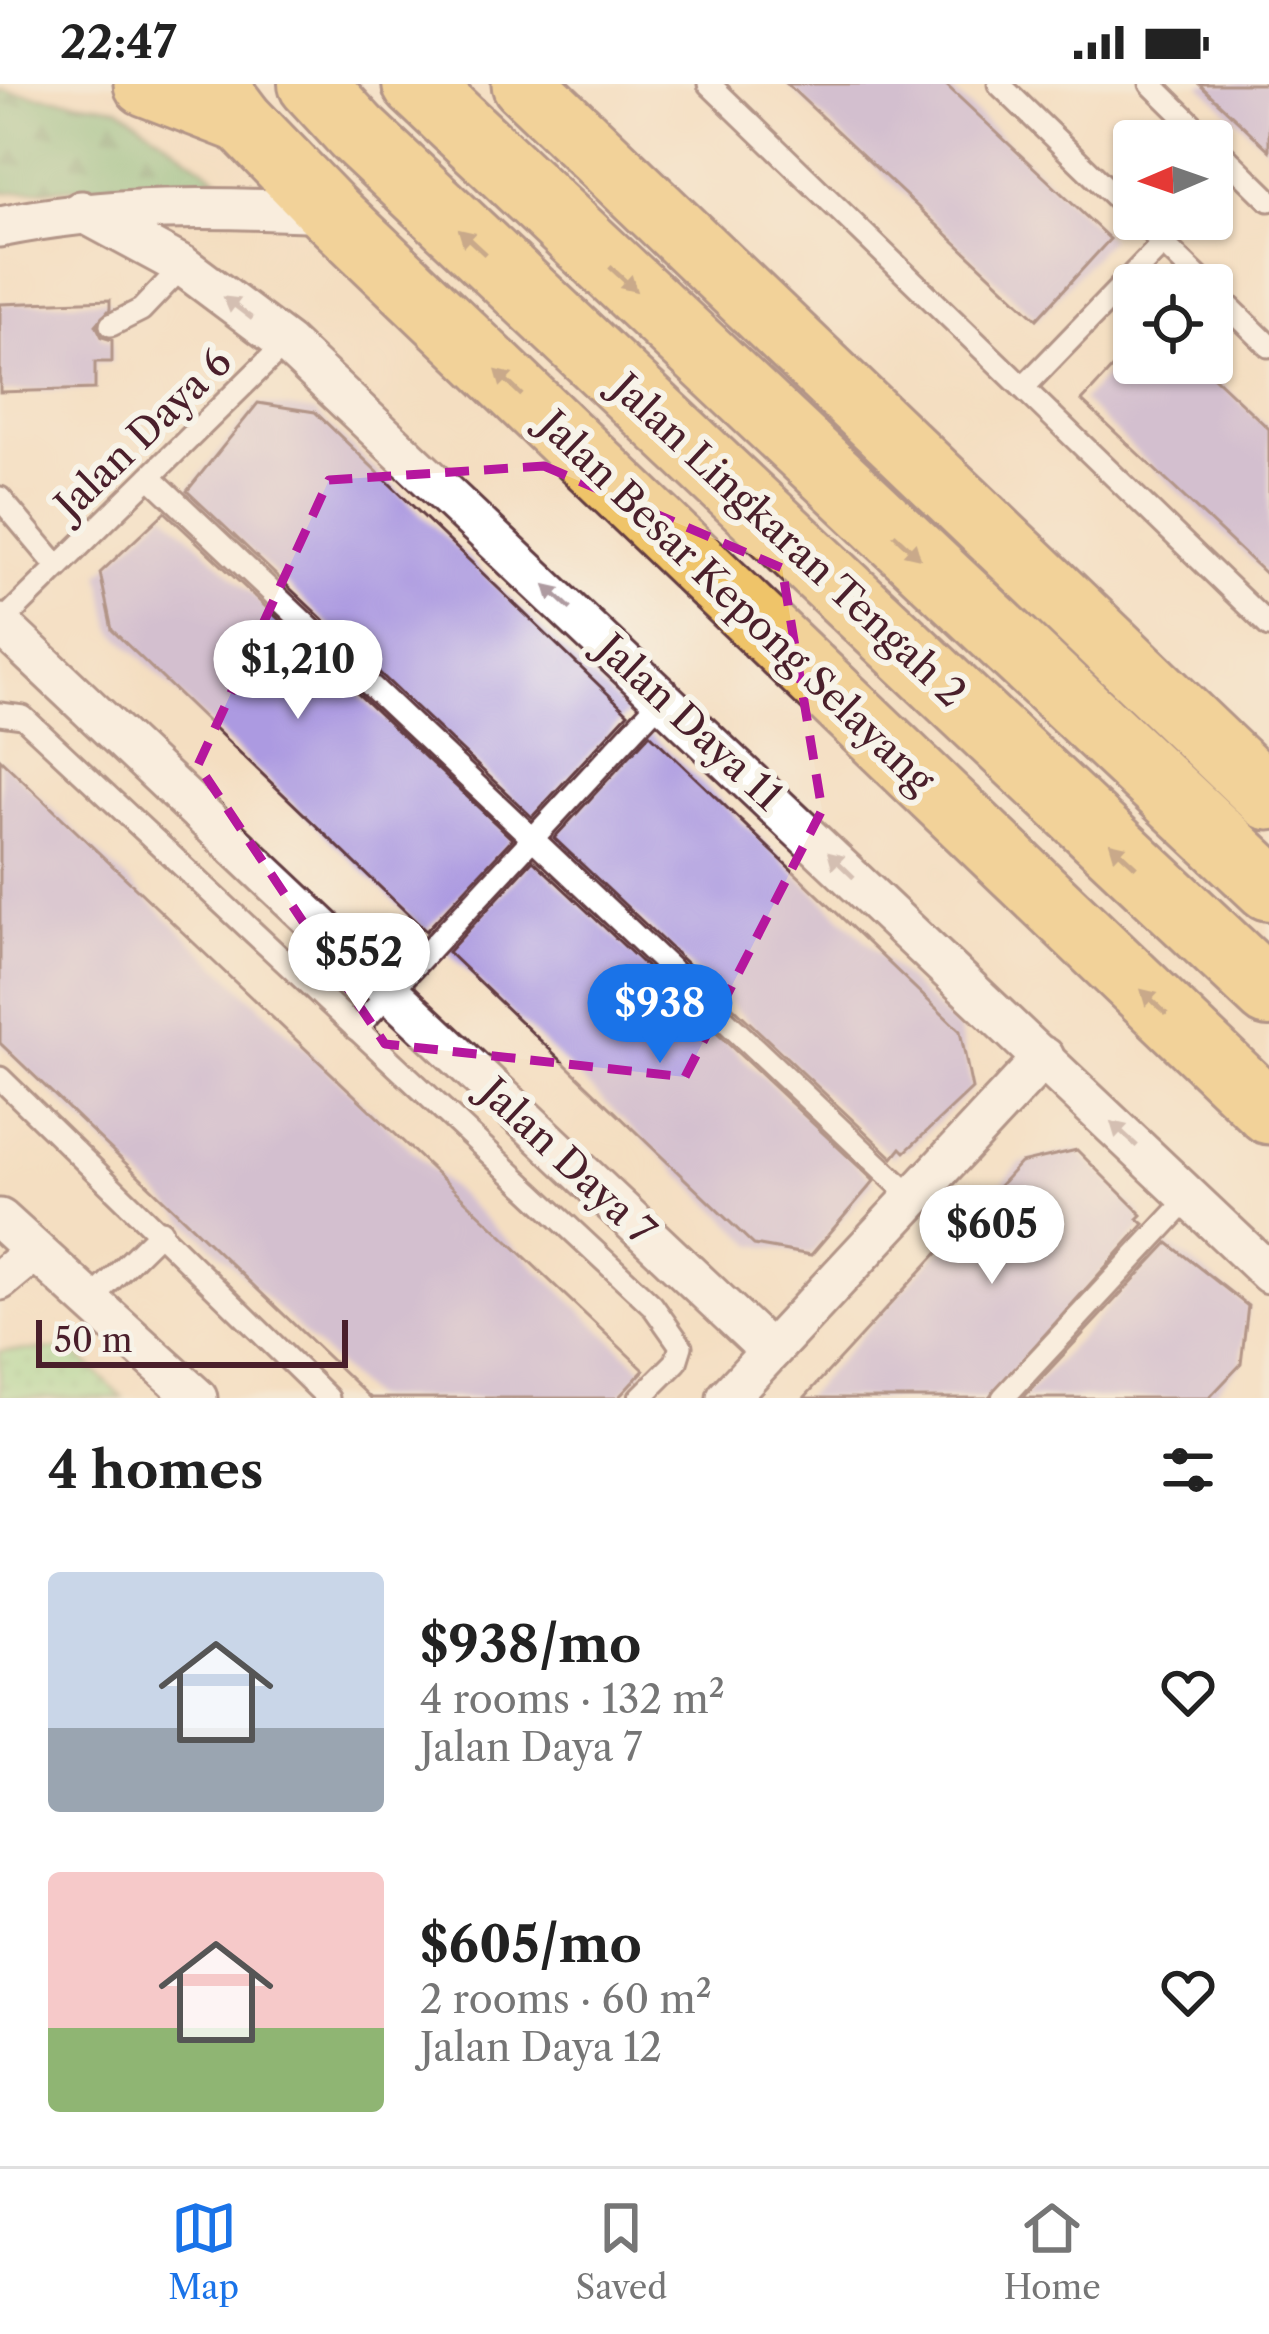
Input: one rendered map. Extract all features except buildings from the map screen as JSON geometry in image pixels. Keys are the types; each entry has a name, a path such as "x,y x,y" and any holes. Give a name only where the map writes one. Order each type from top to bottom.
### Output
{"highway":[{"name":"Jalan Lingkaran Tengah 2","path":"312,84 357,134 1269,993"},
{"name":"Jalan Lingkaran Tengah 2","path":"416,84 1269,887"}],"main road":[{"path":"146,84 228,103"},
{"path":"524,84 1269,798"},
{"name":"Jalan Besar Kepong Selayang","path":"228,103 330,212 1269,1112"}],"street":[{"path":"0,227 81,211 159,206 330,212"},
{"name":"Jalan Daya 11","path":"81,211 183,266 286,344 1269,1273"},
{"name":"Jalan Daya 7","path":"0,624 770,1352"},
{"path":"727,1398 1044,1058"},
{"path":"0,1219 93,1298 197,1398"},
{"path":"0,1280 34,1251"}],"lane":[{"path":"709,84 1269,626"},
{"path":"999,84 1113,195"},
{"path":"1150,84 1187,120"},
{"path":"1233,165 1269,200"},
{"path":"1160,240 1184,264"},
{"path":"1023,388 1163,243"},
{"path":"111,325 141,310 183,266"},
{"path":"1233,311 1269,346"},
{"name":"Jalan Daya 6","path":"0,624 286,344"},
{"path":"150,477 913,1198"},
{"path":"0,498 58,567"},
{"path":"356,1029 664,697"},
{"path":"0,715 23,717 670,1325 681,1346 676,1362 640,1398"},
{"path":"0,1078 328,1398"},
{"path":"1003,1398 1191,1196"},
{"path":"93,1298 161,1232"}],"highlighted area":[{"path":"544,466 782,568 822,810 685,1077 385,1044 198,765 329,480"}],"green space":[{"path":"0,90 119,107 218,178 0,193"},
{"path":"72,1349 123,1398 0,1398 0,1351"}]}
